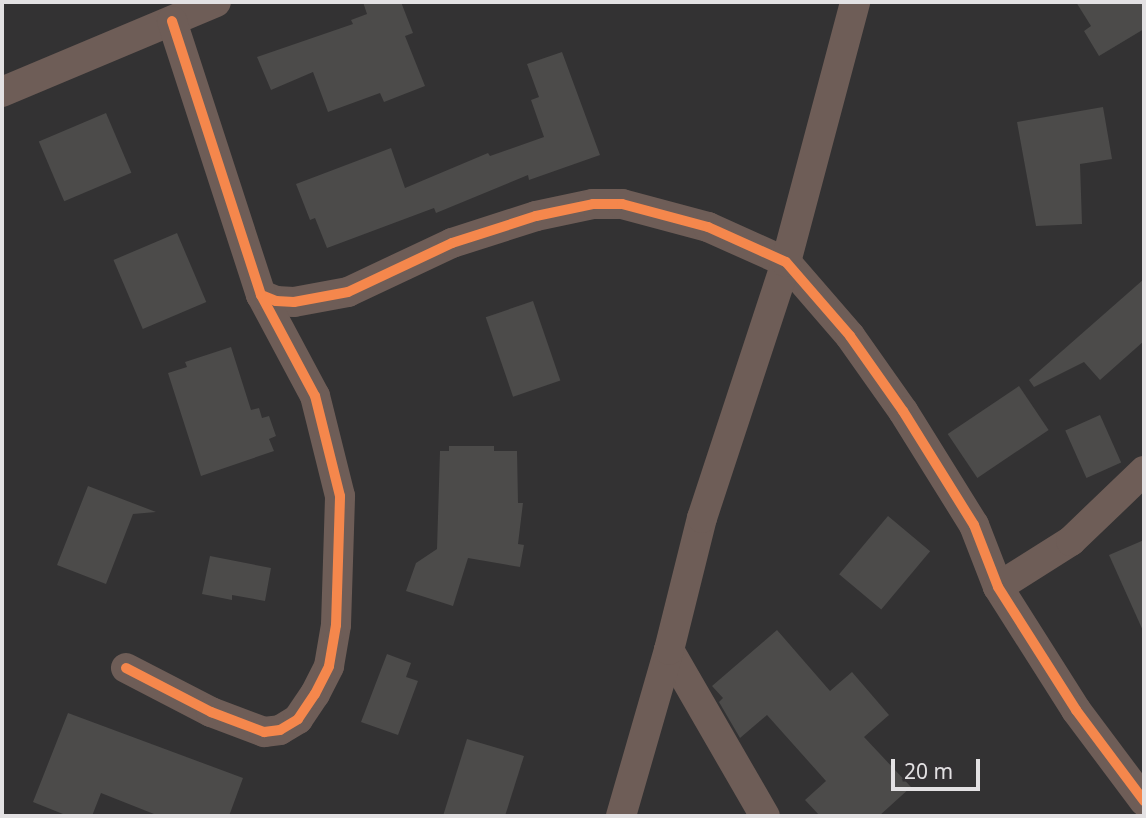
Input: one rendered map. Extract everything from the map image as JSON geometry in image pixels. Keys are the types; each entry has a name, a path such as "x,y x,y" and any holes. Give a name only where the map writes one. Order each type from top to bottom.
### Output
{"street":[{"path":"2,92 216,2"},
{"path":"621,816 669,650 702,518 786,262 855,2"},
{"path":"126,668 211,712 264,732 280,730 298,719 329,666 337,625 340,496 314,396 261,295 172,21"},
{"path":"261,295 276,301 294,302 348,292 452,243 536,216 593,204 622,204 697,224 786,262 850,336 903,411 974,526 998,587 1076,710 1144,801"},
{"path":"998,587 1072,541 1144,471"},
{"path":"669,650 765,816"}],"building":[{"path":"363,2 401,2 413,33 405,36 425,86 384,102 380,93 328,112 313,72 271,90 257,57 353,24 351,20 367,14"},
{"path":"1076,2 1144,2 1144,29 1099,56 1084,31 1091,26"},
{"path":"562,52 600,155 529,180 528,175 436,213 434,208 327,248 315,218 310,220 296,184 391,148 405,188 488,153 490,156 544,137 531,100 539,97 527,64"},
{"path":"1103,107 1112,159 1080,164 1082,224 1036,226 1017,122"},
{"path":"106,113 131,173 64,201 39,142"},
{"path":"177,233 206,302 143,329 113,260"},
{"path":"1144,279 1144,341 1100,380 1084,362 1034,387 1029,380"},
{"path":"533,301 560,380 513,397 486,317"},
{"path":"231,347 251,410 259,408 262,418 269,416 276,436 269,439 274,451 201,476 168,373 187,367 185,362"},
{"path":"1019,386 1049,430 977,478 948,434"},
{"path":"1100,415 1121,463 1086,478 1065,430"},
{"path":"449,446 494,446 494,451 517,451 518,503 523,503 518,544 524,545 520,567 468,558 453,606 406,591 416,563 437,549 440,451 449,451"},
{"path":"88,486 156,512 133,514 106,584 57,565"},
{"path":"888,516 930,551 881,610 839,574"},
{"path":"1144,540 1144,633 1109,555"},
{"path":"210,556 271,568 265,601 232,595 232,600 202,594"},
{"path":"777,630 830,691 852,672 889,715 864,737 911,787 879,816 820,816 805,800 826,781 767,715 740,738 719,702 723,698 712,686"},
{"path":"387,654 411,663 406,677 418,681 398,735 361,722"},
{"path":"68,713 243,778 229,816 159,816 101,793 92,816 68,816 33,802"},
{"path":"467,739 524,756 505,816 443,816"}],"cycle path":[{"path":"126,668 211,712 264,732 280,730 298,719 315,694 329,666 336,625 340,496 315,396 261,295 172,21"},
{"path":"261,295 276,301 294,302 348,292 452,243 536,216 593,204 622,204 708,227 786,262 850,336 903,411 974,525 998,587 1076,710 1144,801"}]}
